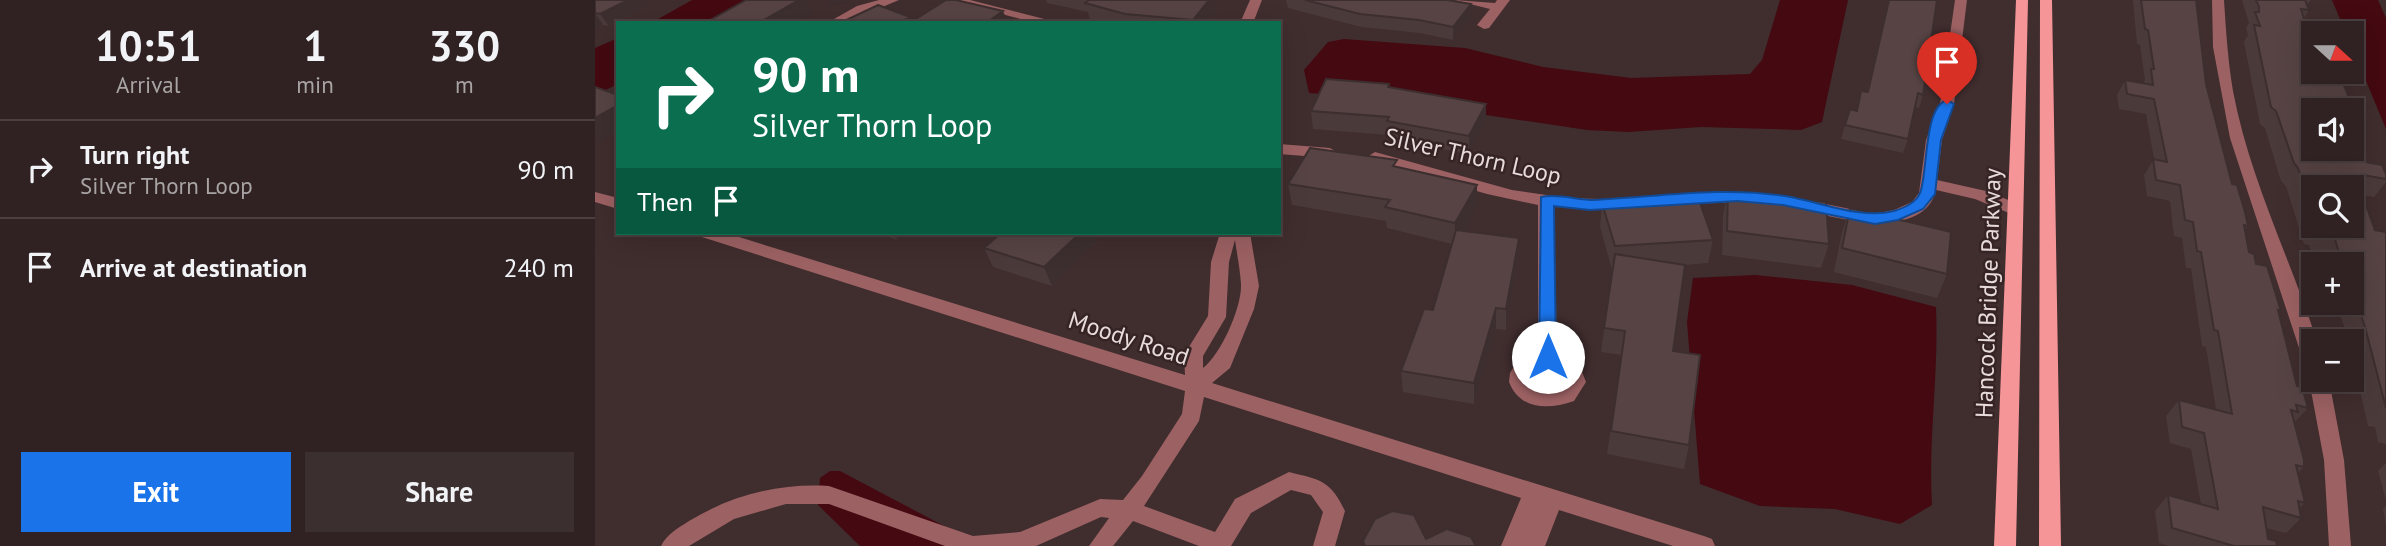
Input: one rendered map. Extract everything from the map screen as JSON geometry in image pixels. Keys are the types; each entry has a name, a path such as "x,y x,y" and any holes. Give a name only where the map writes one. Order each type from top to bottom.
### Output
{"main road":[{"name":"Hancock Bridge Parkway","path":"2005,546 2022,0"},
{"path":"2046,0 2050,546"},
{"path":"2021,19 2046,23"}],"street":[{"path":"837,21 861,9 893,0"},
{"path":"953,0 1044,21"},
{"path":"1247,21 1256,0"},
{"path":"1460,0 1501,4"},
{"name":"Silver Thorn Loop","path":"1281,149 1351,155 1417,166 1493,191 1546,201 1590,205 1649,203 1698,197 1778,200 1875,219 1898,215 1918,206 1927,194 1934,140 1947,104 1961,0"},
{"path":"2218,0 2218,40 2223,82 2239,147 2304,329"},
{"path":"1484,26 1501,4"},
{"path":"1929,183 1980,195 2015,209"},
{"path":"595,197 616,203"},
{"path":"1546,201 1548,357"},
{"name":"Moody Road","path":"714,235 1704,546"},
{"path":"1100,546 1129,510 1192,415 1195,386 1193,355 1217,317 1220,262 1227,235"},
{"path":"1195,386 1223,363 1233,343 1250,286 1242,235"},
{"path":"1220,262 1245,258"},
{"path":"2321,392 2333,460 2340,546"},
{"path":"672,546 688,533 732,509 789,494 829,495 973,546 1021,542 1100,508 1129,510 1220,545 1243,506 1289,481 1318,488 1334,511 1324,546"},
{"path":"1512,546 1544,496"},
{"path":"1534,546 1544,496"}],"shaded area":[{"path":"692,0 765,0 731,21 655,21"},
{"path":"1780,0 1848,0 1822,122 1801,130 1701,127 1628,132 1587,130 1373,98 1309,93 1304,70 1328,42 1344,39 1465,48 1543,67 1631,78 1750,74 1762,60"},
{"path":"2332,0 2378,0 2386,18 2386,129 2364,76 2364,21 2341,21"},
{"path":"616,39 616,85 595,95 595,48"},
{"path":"1755,275 1852,285 1936,307 1932,505 1900,524 1835,509 1760,506 1700,484 1687,322 1693,278"},
{"path":"830,471 840,471 982,546 860,546 818,505 820,478"}],"building":[{"path":"595,0 628,0 600,14 595,13"},
{"path":"746,0 799,0 762,21 709,21"},
{"path":"946,0 1003,11 989,21 913,21"},
{"path":"1089,0 1209,0 1193,20 1125,14 1085,3"},
{"path":"1305,0 1447,0 1471,4 1453,27 1419,20 1360,14"},
{"path":"1889,0 1937,0 1923,95 1918,93 1908,139 1845,125 1850,109 1857,111 1861,91 1868,92"},
{"path":"2141,0 2196,0 2206,84 2232,184 2237,185 2245,212 2248,226 2244,225 2249,252 2254,254 2256,264 2267,266 2281,311 2278,310 2297,386 2301,387 2308,408 2296,405 2298,412 2291,410 2304,460 2304,467 2296,465 2305,503 2298,501 2301,518 2263,507 2268,539 2276,541 2277,546 2234,546 2172,528 2168,495 2218,509 2204,433 2182,427 2179,400 2232,414 2218,331 2214,330 2201,252 2197,251 2193,222 2185,220 2180,185 2156,180 2153,159 2167,162 2154,99 2127,94 2125,80 2153,85 2151,69 2154,69 2148,30 2145,29"},
{"path":"2256,0 2305,0 2309,10 2301,9 2304,21 2301,21 2301,84 2343,84 2349,98 2301,98 2301,161 2360,161 2382,165 2386,179 2364,175 2301,175 2301,177 2276,111 2271,107 2254,25 2260,26 2255,12 2259,12"},
{"path":"878,5 910,17 903,21 844,21"},
{"path":"1326,79 1389,84 1388,87 1486,104 1469,136 1387,121 1389,117 1311,111"},
{"path":"595,87 616,94 616,106 595,118"},
{"path":"1310,148 1397,160 1393,166 1477,185 1455,223 1385,207 1390,200 1288,184"},
{"path":"1728,191 1826,202 1829,244 1727,231"},
{"path":"1698,197 1713,240 1615,246 1602,203"},
{"path":"2364,199 2375,230 2386,232 2386,408 2361,315 2364,315 2364,252 2339,252 2335,239 2330,238 2364,238"},
{"path":"1850,208 1951,232 1947,274 1842,248"},
{"path":"1456,230 1519,238 1506,309 1496,308 1474,383 1401,371 1424,309 1433,310"},
{"path":"999,235 1078,235 1044,267 984,248"},
{"path":"1615,254 1685,265 1673,351 1700,355 1689,445 1611,431 1625,331 1604,328"},
{"path":"1392,511 1414,515 1426,539 1447,529 1471,537 1476,546 1365,546 1363,541 1375,519"}],"route":[{"path":"1548,357 1546,201 1590,205 1737,196 1783,200 1875,219 1898,215 1918,206 1927,194 1934,140 1947,104"}]}
